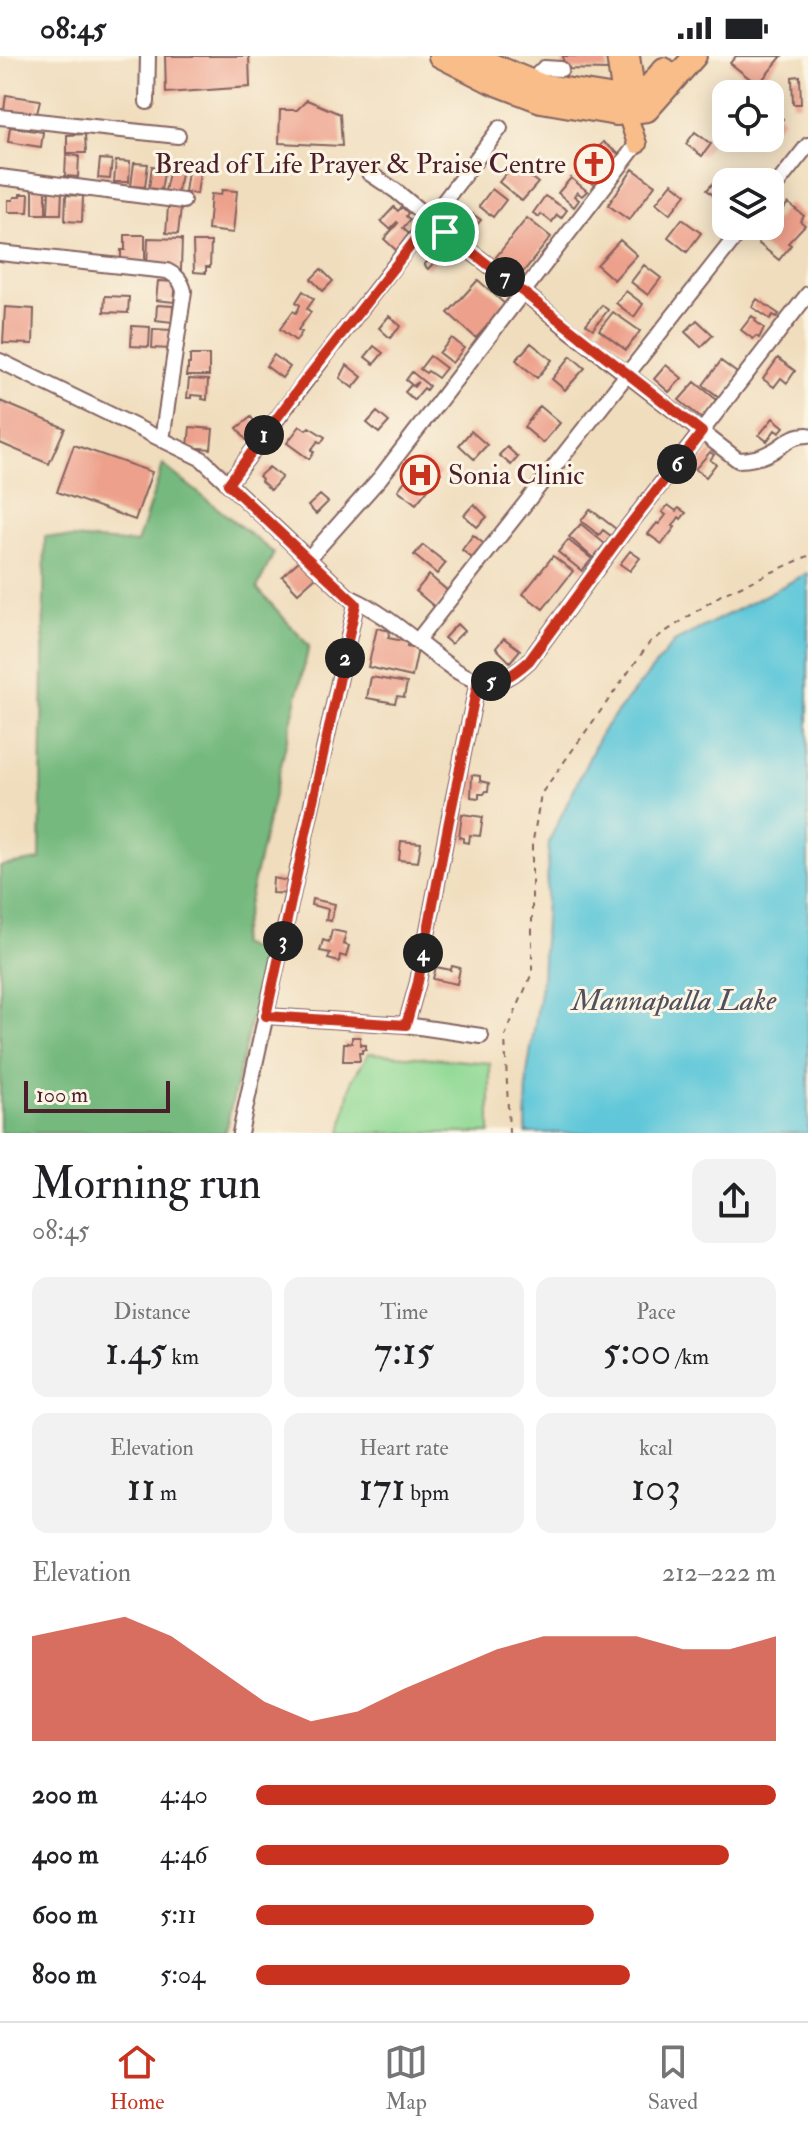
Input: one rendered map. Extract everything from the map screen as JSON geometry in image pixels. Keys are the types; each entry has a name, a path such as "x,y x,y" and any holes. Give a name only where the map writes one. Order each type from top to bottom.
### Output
{"highway":[{"path":"440,56 489,81 541,101 616,114 647,89 676,56"},
{"path":"471,56 536,83 647,110 695,56"}],"main road":[{"path":"621,60 637,144"}],"street":[{"path":"147,102 148,56"},
{"path":"536,83 544,68 561,69"},
{"path":"0,117 178,136"},
{"path":"228,484 500,128"},
{"path":"308,559 380,478 637,144"},
{"path":"784,175 808,145"},
{"path":"369,173 738,460 771,452 802,435 808,420"},
{"path":"0,177 183,201"},
{"path":"417,641 733,240"},
{"path":"0,253 167,271 176,276 184,291 162,440"},
{"path":"348,597 371,606 451,667 478,681 511,677 529,661 614,544 808,294"},
{"path":"0,361 202,459 356,604 240,1133"},
{"path":"406,1025 418,982 478,681"},
{"path":"266,1016 406,1025 481,1036"}],"path":[{"path":"509,1133 505,1036 532,973 532,846 541,794 650,642 721,595 808,556"}],"green space":[{"path":"163,465 274,553 257,588 309,646 239,944 266,955 225,1133 0,1133 0,866 40,860 45,536 137,543"},
{"path":"369,1053 490,1063 490,1133 341,1133 352,1080"}],"water":[{"name":"Mannapalla Lake","path":"808,573 808,1133 526,1133 527,1074 542,979 549,841 602,731 674,642"}],"building":[{"path":"165,56 249,56 250,87 166,93"},
{"path":"563,56 607,56 608,70 563,69"},
{"path":"736,56 782,56 762,80 752,80 730,63"},
{"path":"800,76 801,104 793,104 792,77"},
{"path":"6,95 40,100 37,114 4,110"},
{"path":"307,100 340,114 342,146 279,143 280,110 297,110"},
{"path":"10,127 43,132 41,147 8,142"},
{"path":"695,132 711,144 702,156 686,144"},
{"path":"85,134 86,153 67,153 67,135"},
{"path":"603,142 620,155 596,186 579,173"},
{"path":"66,155 79,156 78,177 65,176"},
{"path":"100,159 112,160 110,179 98,178"},
{"path":"116,161 130,162 129,182 114,182"},
{"path":"134,163 148,164 145,187 131,186"},
{"path":"514,164 538,183 522,201 499,182"},
{"path":"152,166 165,168 161,190 149,188"},
{"path":"170,168 182,170 177,193 165,191"},
{"path":"633,169 655,185 629,220 608,205"},
{"path":"188,171 200,173 197,194 185,192"},
{"path":"571,178 587,191 582,196 577,192 574,196 579,200 574,207 558,193"},
{"path":"672,183 686,194 670,214 656,203"},
{"path":"33,189 46,189 46,214 33,214"},
{"path":"492,189 506,200 493,217 479,206"},
{"path":"49,190 62,190 61,214 48,214"},
{"path":"222,190 237,191 233,233 208,230 211,194 221,195"},
{"path":"20,194 29,194 28,212 8,212 8,200 20,197"},
{"path":"66,195 83,196 82,222 65,221"},
{"path":"545,196 567,210 561,218 557,215 552,222 541,214 539,217 533,213"},
{"path":"788,203 804,216 800,221 805,225 788,243 791,245 779,260 758,243 760,240 784,240 784,208"},
{"path":"168,207 181,208 178,234 166,233"},
{"path":"394,207 398,211 402,207 410,220 403,228 411,236 397,251 384,239 398,223 390,229 381,221"},
{"path":"473,214 481,220 468,235 460,228"},
{"path":"527,218 551,237 520,276 496,257"},
{"path":"682,219 701,233 687,252 668,237"},
{"path":"125,235 145,235 145,262 121,262"},
{"path":"148,238 182,239 181,269 147,268"},
{"path":"620,240 637,255 614,280 597,265"},
{"path":"193,242 211,242 210,267 206,267 206,273 194,272"},
{"path":"440,248 452,259 449,262 441,255 428,269 424,265"},
{"path":"644,265 661,278 648,295 631,282"},
{"path":"321,269 333,281 323,291 311,279"},
{"path":"478,280 506,305 476,338 448,313"},
{"path":"158,281 176,282 174,302 156,300"},
{"path":"303,291 314,299 307,309 311,312 298,330 302,332 296,341 280,329 293,311 296,313 300,305 296,302"},
{"path":"626,291 643,304 634,317 616,303"},
{"path":"105,296 129,297 128,313 104,312"},
{"path":"757,299 779,314 777,317 773,315 770,319 752,307"},
{"path":"157,305 173,306 172,322 156,320"},
{"path":"602,305 608,310 593,329 586,324"},
{"path":"5,307 34,309 33,344 3,343"},
{"path":"613,312 640,331 626,350 599,330"},
{"path":"389,316 401,326 390,338 379,328"},
{"path":"752,316 764,328 759,338 756,336 753,339 741,330"},
{"path":"697,320 713,335 701,347 685,332"},
{"path":"132,326 150,327 149,347 131,346"},
{"path":"153,329 172,330 171,349 152,348"},
{"path":"452,338 464,348 452,363 439,353"},
{"path":"531,343 552,360 537,378 516,360"},
{"path":"374,346 383,353 374,364 365,357"},
{"path":"190,355 209,355 209,376 186,376"},
{"path":"274,355 290,367 282,378 266,366"},
{"path":"430,356 446,368 438,378 420,369"},
{"path":"571,356 585,368 565,390 552,379"},
{"path":"778,358 795,371 787,383 781,378 774,387 763,379"},
{"path":"721,361 737,373 719,397 703,385"},
{"path":"347,365 362,377 353,388 340,378"},
{"path":"666,365 682,378 669,392 654,379"},
{"path":"412,372 429,386 414,400 405,392 411,385 414,387 418,382 413,386 406,380"},
{"path":"189,379 208,380 207,400 202,399 203,396 191,395 187,398"},
{"path":"695,382 718,401 702,419 679,400"},
{"path":"0,401 65,428 49,464 0,443"},
{"path":"540,406 560,423 543,443 524,427"},
{"path":"377,412 389,422 379,433 367,423"},
{"path":"251,417 261,430 247,441 237,428"},
{"path":"773,418 784,427 779,433 775,430 767,441 759,435"},
{"path":"300,426 306,430 309,427 325,437 311,450 314,452 309,459 287,443"},
{"path":"190,427 213,429 211,449 188,447"},
{"path":"471,431 487,445 474,459 459,445"},
{"path":"74,445 152,472 135,520 57,492"},
{"path":"507,447 518,457 511,465 499,455"},
{"path":"710,452 714,455 710,460 716,464 706,477 695,469"},
{"path":"422,458 441,473 416,504 398,490"},
{"path":"269,467 282,477 271,490 259,476"},
{"path":"320,495 328,502 316,514 308,506"},
{"path":"474,504 487,517 477,527 464,515"},
{"path":"668,505 686,513 681,519 679,517 662,544 648,534 666,515 662,512"},
{"path":"590,509 616,529 611,536 603,530 599,535 581,521"},
{"path":"581,524 605,544 593,558 569,537"},
{"path":"473,535 484,544 472,558 462,550"},
{"path":"568,540 592,559 582,571 558,552"},
{"path":"423,545 446,563 437,574 414,555"},
{"path":"630,551 640,558 630,571 620,564"},
{"path":"553,556 573,571 543,609 523,594"},
{"path":"300,560 316,577 298,593 282,576"},
{"path":"429,575 449,592 436,608 416,591"},
{"path":"457,624 464,631 451,644 444,638"},
{"path":"377,628 390,631 388,638 408,642 407,646 418,649 412,677 368,667"},
{"path":"504,638 520,650 510,662 496,648"},
{"path":"371,677 407,683 404,697 397,696 395,703 367,698"},
{"path":"472,775 480,776 480,781 489,783 488,791 479,794 479,798 471,797"},
{"path":"462,814 483,817 480,836 470,835 469,843 459,837"},
{"path":"401,841 421,843 418,862 399,860"},
{"path":"273,878 289,881 293,894 272,893"},
{"path":"312,899 335,904 331,921 326,920 328,909 311,905"},
{"path":"332,930 346,933 343,944 349,946 346,957 340,955 339,962 328,959 330,953 320,951 323,940 329,942"},
{"path":"452,966 460,968 457,984 433,979 436,967 451,970"},
{"path":"352,1037 360,1037 360,1045 366,1045 366,1050 359,1053 360,1061 343,1061 344,1043 352,1043"}],"place":[{"name":"Bread of Life Prayer & Praise Centre","path":"594,164"},
{"name":"Sonia Clinic","path":"420,475"}],"route":[{"path":"431,220 445,232 702,432 529,661 511,677 478,681 418,982 406,1025 266,1016 356,604 228,484 431,220"}]}
